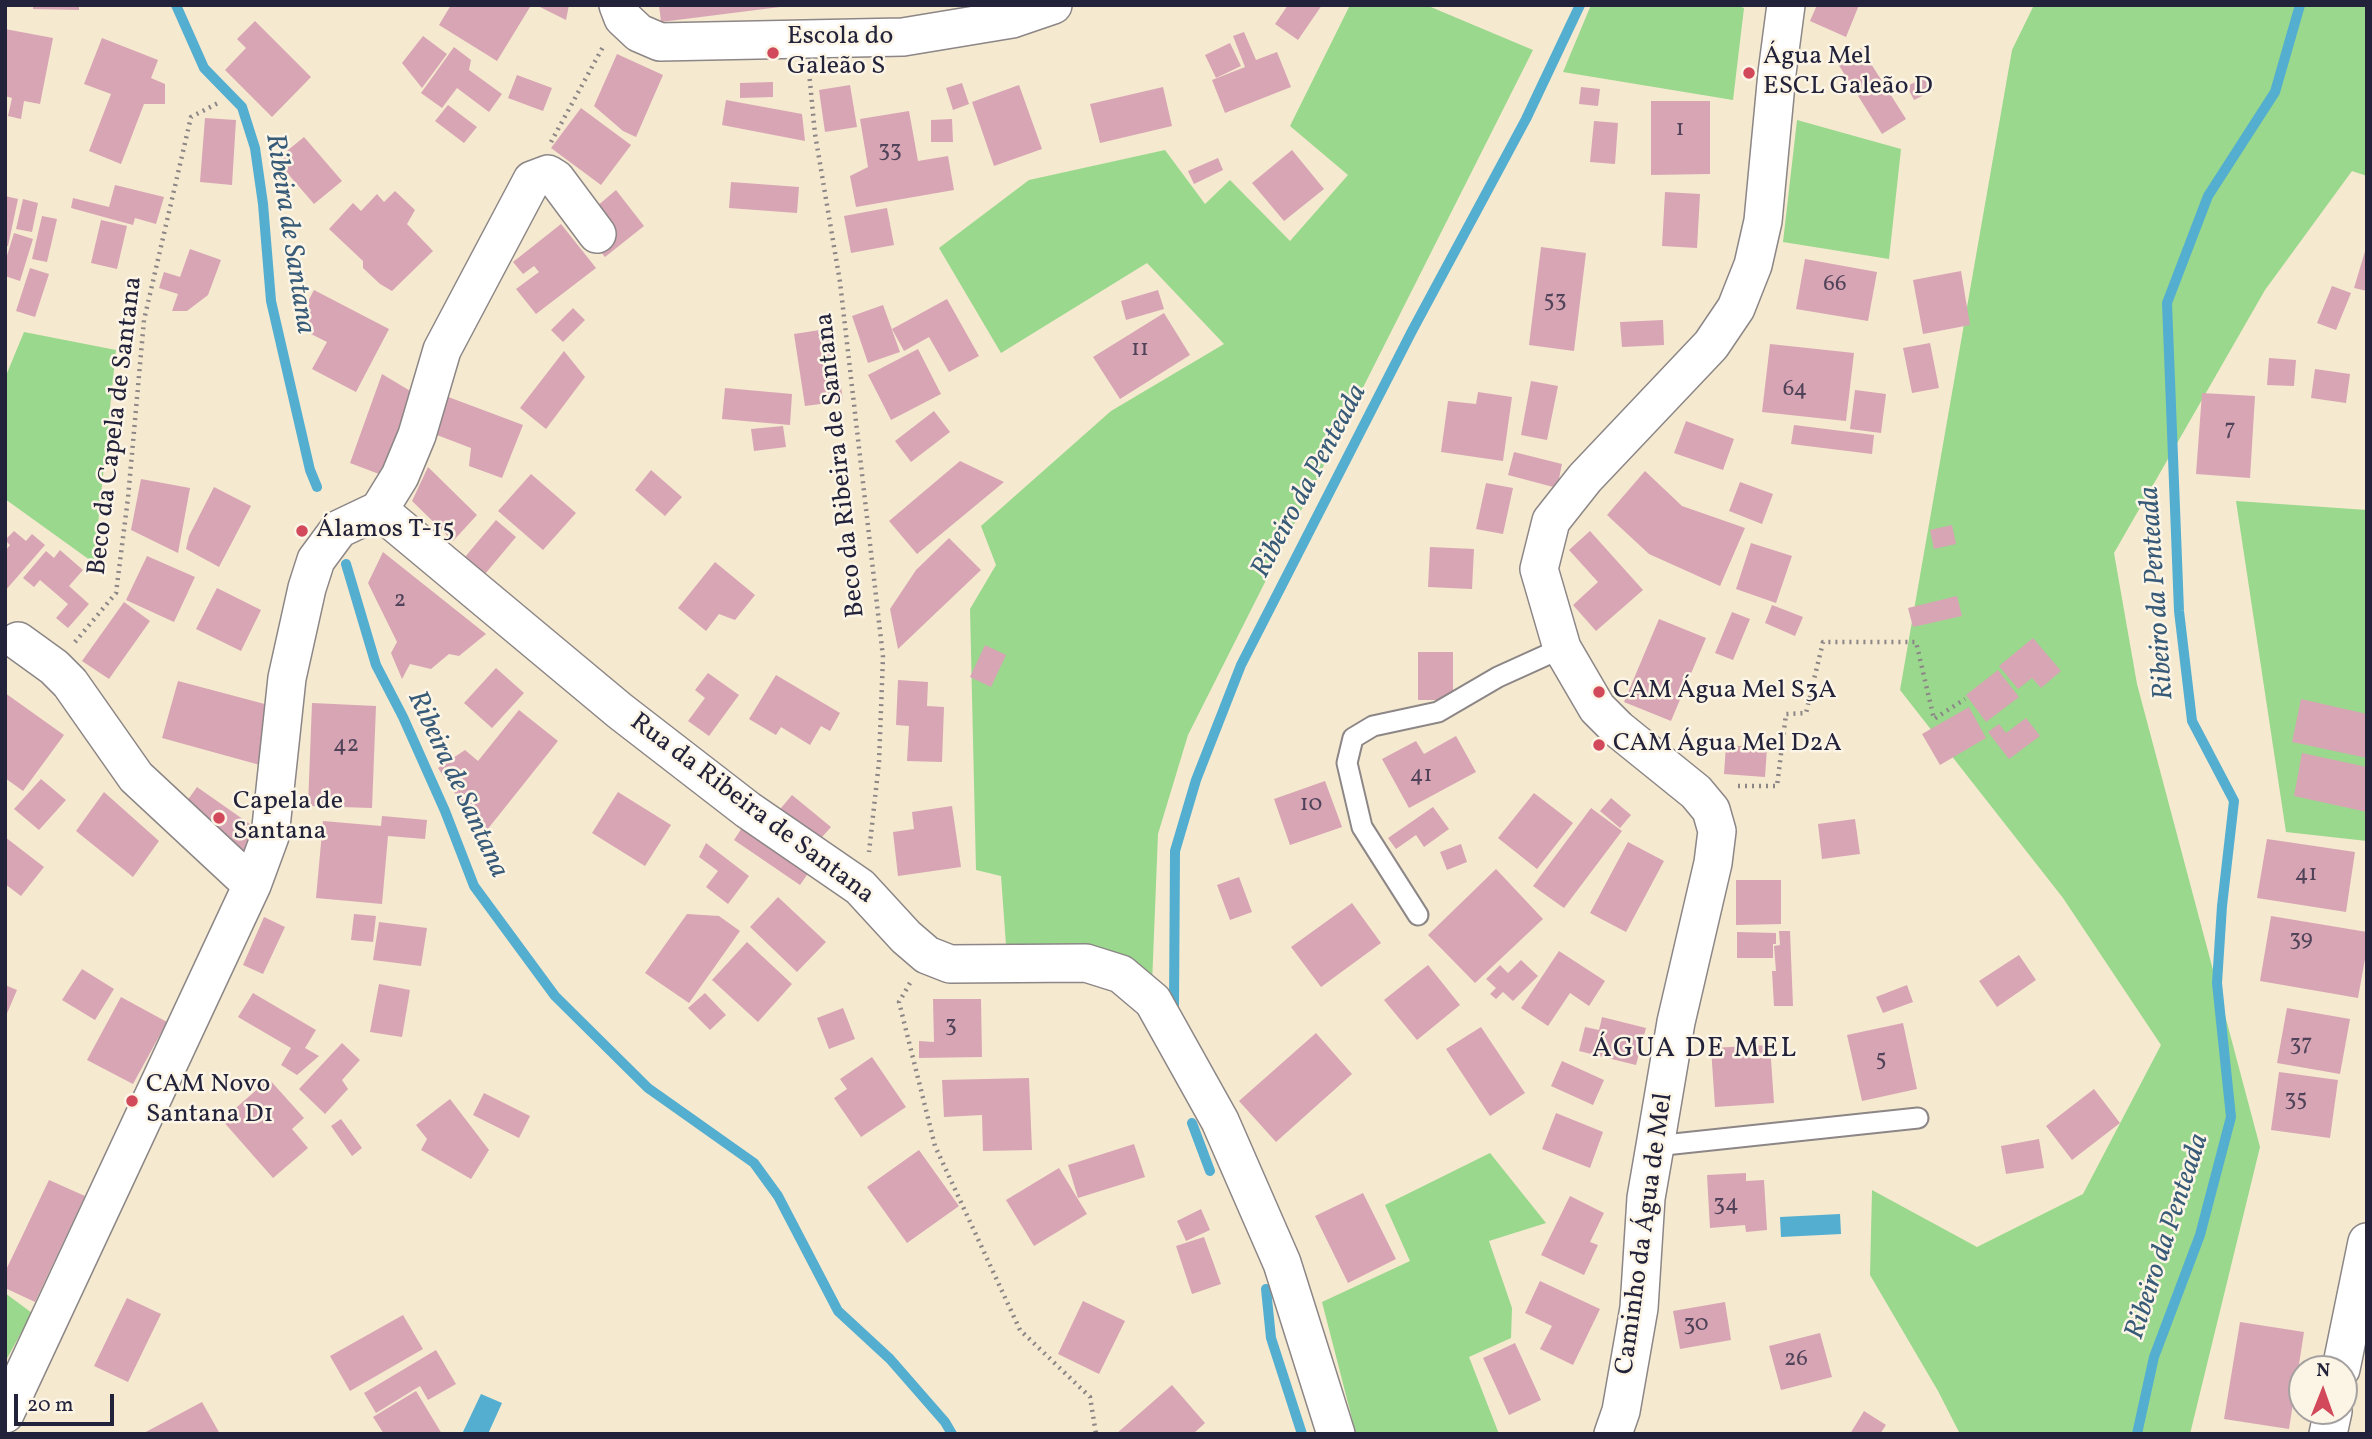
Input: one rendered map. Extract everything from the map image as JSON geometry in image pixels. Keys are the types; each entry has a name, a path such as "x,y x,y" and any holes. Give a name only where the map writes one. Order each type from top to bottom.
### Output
{"street":[{"path":"620,12 639,33 660,42 903,37 1012,19 1053,5"},
{"path":"1717,831 1711,810 1696,792 1618,729 1597,708 1562,648 1538,569 1551,521 1585,478 1711,345 1736,308 1754,265 1763,221 1786,5"},
{"path":"5,1414 252,886 270,836 287,678 307,587 316,561 339,529 379,510 400,476 417,435 442,350 532,180 539,175 548,174 556,179 597,234"},
{"name":"Rua da Ribeira de Santana","path":"379,510 620,711 748,810 860,887 906,937 927,955 950,964 1086,963 1121,974 1153,1001 1220,1121 1282,1263 1336,1434"},
{"path":"18,641 54,667 70,683 136,777 252,886"},
{"name":"Caminho da Água de Mel","path":"1614,1434 1621,1411 1639,1308 1646,1198 1676,1022 1713,863 1717,831"},
{"path":"2344,1355 2367,1242"}],"lane":[{"path":"1418,915 1362,827 1347,763 1353,738 1373,726 1438,712 1498,677 1562,648"},
{"path":"1655,1146 1918,1118"}],"path":[{"path":"532,180 620,12"},
{"name":"Beco da Ribeira de Santana","path":"805,39 815,134 847,337 883,657 879,762 871,847 860,887"},
{"name":"Beco da Capela de Santana","path":"54,667 116,593 128,498 144,320 191,117 218,103"},
{"path":"1717,831 1730,786 1777,786 1786,714 1806,713 1823,642 1916,642 1934,719 1965,699"},
{"path":"927,955 899,1002 935,1146 1020,1330 1090,1397 1096,1434"}],"green space":[{"path":"1350,5 1426,5 1533,50 1188,735 1158,834 1152,984 1006,945 1001,876 976,870 970,609 996,565 981,526 1111,411 1224,344 1147,263 1001,353 939,248 1029,180 1165,150 1205,204 1230,180 1290,241 1348,175 1290,126"},
{"path":"1591,5 1735,5 1744,8 1733,100 1563,72"},
{"path":"2034,5 2367,5 2367,176 2352,171 2265,290 2114,553 2137,684 2260,1147 2190,1434 1960,1434 1870,1275 1872,1190 1977,1247 2083,1194 2161,1045 2063,898 1900,690 2012,50"},
{"path":"1797,120 1901,149 1889,259 1783,242"},
{"path":"24,332 116,350 94,563 5,499 5,378"},
{"path":"2236,501 2367,510 2367,841 2286,832"},
{"path":"1490,1153 1546,1223 1489,1241 1512,1308 1511,1338 1469,1357 1499,1434 1356,1434 1322,1302 1410,1261 1385,1205"},
{"path":"5,1293 32,1313 5,1362"}],"water":[{"path":"1840,1214 1841,1234 1781,1237 1780,1217"},
{"path":"481,1394 502,1403 488,1434 462,1434"}],"building":[{"path":"33,5 79,5 79,10 33,9"},
{"path":"451,5 530,7 497,61 439,25"},
{"path":"536,5 569,5 566,20"},
{"path":"659,5 780,5 780,7 661,22"},
{"path":"1288,5 1322,5 1298,40 1275,24"},
{"path":"1817,5 1859,5 1846,37 1810,21"},
{"path":"255,21 311,77 272,117 225,70 246,48 237,39"},
{"path":"5,29 53,38 40,104 24,101 21,119 8,116 12,98 5,96"},
{"path":"1244,32 1256,60 1277,52 1291,87 1225,113 1212,80 1245,67 1233,36"},
{"path":"423,36 447,54 422,88 402,63"},
{"path":"102,38 158,60 151,78 165,84 165,104 144,104 121,164 89,151 111,94 84,84"},
{"path":"1230,43 1241,66 1216,78 1205,55"},
{"path":"454,47 471,60 469,70 502,94 489,112 457,88 442,108 421,93"},
{"path":"1861,48 1906,119 1882,134 1838,64"},
{"path":"617,54 663,75 636,137 623,131 594,106"},
{"path":"517,75 552,88 543,111 508,98"},
{"path":"1928,76 1934,90 1914,100 1907,86"},
{"path":"773,82 773,97 740,98 740,83"},
{"path":"962,83 969,104 953,110 946,88"},
{"path":"850,85 857,127 825,132 819,90"},
{"path":"1019,85 1042,149 994,166 972,102"},
{"path":"1163,87 1172,126 1100,143 1090,104"},
{"path":"1581,87 1600,89 1598,106 1579,104"},
{"path":"726,100 802,114 805,141 722,125"},
{"path":"1651,101 1710,101 1710,174 1651,175"},
{"path":"448,105 477,127 464,143 435,121"},
{"path":"581,108 631,145 601,185 551,148"},
{"path":"909,111 918,161 948,156 954,190 856,207 850,176 868,167 860,119"},
{"path":"205,118 236,120 232,185 200,182"},
{"path":"952,119 953,142 931,142 931,120"},
{"path":"1594,121 1618,123 1615,164 1590,162"},
{"path":"304,137 342,181 314,204 276,160"},
{"path":"1292,150 1324,189 1284,221 1252,183"},
{"path":"1218,158 1223,170 1194,184 1188,171"},
{"path":"731,182 799,187 797,213 729,208"},
{"path":"115,185 164,197 156,224 135,218 133,225 71,208 73,198 109,207"},
{"path":"616,190 644,226 605,257 594,244 589,213"},
{"path":"395,191 415,210 407,224 433,251 392,291 363,268 363,261 329,229 353,203 361,211 377,194 384,202"},
{"path":"1665,192 1700,194 1697,248 1662,246"},
{"path":"5,196 18,199 8,246 5,246"},
{"path":"23,199 38,203 32,232 16,229"},
{"path":"887,208 894,245 851,253 844,216"},
{"path":"42,216 57,219 47,262 32,259"},
{"path":"101,220 127,226 117,269 91,263"},
{"path":"561,224 596,268 536,314 516,289 539,272 534,266 523,274 513,262"},
{"path":"14,233 33,239 20,281 5,276 5,262"},
{"path":"1541,247 1586,253 1574,351 1529,345"},
{"path":"2367,248 2367,291 2354,288"},
{"path":"190,249 221,260 208,295 187,311 172,311 178,294 159,288 164,272 180,277"},
{"path":"1805,259 1877,272 1868,321 1796,309"},
{"path":"30,268 49,274 35,317 16,311"},
{"path":"1961,271 1970,325 1923,334 1913,280"},
{"path":"2332,286 2351,293 2336,330 2317,323"},
{"path":"314,290 389,329 356,392 312,369 327,342 295,326"},
{"path":"1158,290 1164,309 1126,320 1121,301"},
{"path":"947,299 979,356 949,372 929,337 904,351 892,329"},
{"path":"883,305 900,352 868,363 852,316"},
{"path":"573,308 585,320 563,342 551,330"},
{"path":"1164,313 1190,355 1120,399 1093,357"},
{"path":"1663,320 1664,345 1622,347 1620,322"},
{"path":"833,328 843,401 805,406 794,334"},
{"path":"1930,343 1939,388 1912,393 1903,348"},
{"path":"1770,344 1854,353 1846,421 1762,412"},
{"path":"918,349 941,394 891,420 868,375"},
{"path":"564,351 585,377 546,429 520,408"},
{"path":"2269,358 2296,360 2294,386 2267,385"},
{"path":"2315,369 2350,374 2346,403 2311,398"},
{"path":"382,374 417,395 394,464 379,474 350,463"},
{"path":"1531,381 1558,386 1547,440 1521,435"},
{"path":"725,388 792,394 790,425 722,419"},
{"path":"1855,390 1886,394 1881,433 1850,429"},
{"path":"1478,392 1512,397 1503,461 1441,452 1448,401 1476,404"},
{"path":"2202,393 2255,396 2250,478 2196,474"},
{"path":"443,395 523,425 502,478 469,466 471,448 429,432"},
{"path":"934,411 950,432 911,462 895,441"},
{"path":"1686,421 1734,439 1723,470 1674,453"},
{"path":"1794,425 1874,435 1872,454 1791,444"},
{"path":"783,426 786,447 754,451 751,429"},
{"path":"1514,452 1562,464 1557,488 1508,475"},
{"path":"960,461 1004,482 917,554 889,521"},
{"path":"428,467 477,515 453,541 412,501"},
{"path":"651,470 682,497 665,516 635,490"},
{"path":"1645,471 1682,506 1745,528 1720,586 1649,554 1607,515"},
{"path":"531,474 576,513 543,550 498,511"},
{"path":"141,479 190,488 178,553 131,530"},
{"path":"1740,482 1773,494 1762,524 1729,511"},
{"path":"1486,483 1513,488 1503,534 1476,529"},
{"path":"214,487 251,506 219,567 186,549 189,536"},
{"path":"496,520 516,537 485,574 465,557"},
{"path":"1952,525 1956,544 1934,549 1930,530"},
{"path":"14,531 26,541 32,534 45,545 5,591 5,551 10,545 5,540"},
{"path":"1590,531 1643,590 1596,631 1573,605 1598,582 1569,550"},
{"path":"949,538 981,570 898,649 890,609 916,570"},
{"path":"1751,543 1792,556 1776,603 1736,589"},
{"path":"1430,547 1474,549 1472,589 1428,587"},
{"path":"60,550 83,570 69,586 89,604 68,628 56,618 68,604 40,580 34,587 23,578 46,551 54,558"},
{"path":"383,552 486,634 459,656 449,654 431,669 410,664 402,679 391,653 397,642 368,583"},
{"path":"147,556 195,577 174,622 126,600"},
{"path":"715,562 755,595 735,620 719,614 706,631 678,608"},
{"path":"217,588 261,610 241,651 196,629"},
{"path":"1957,596 1962,616 1913,627 1908,608"},
{"path":"124,602 150,621 109,679 82,661"},
{"path":"1772,605 1803,617 1795,636 1765,623"},
{"path":"1732,612 1750,619 1733,660 1715,653"},
{"path":"1659,619 1706,638 1671,721 1624,702"},
{"path":"2033,638 2061,671 2041,688 2032,678 2018,689 1999,666"},
{"path":"985,645 1006,655 991,687 970,677"},
{"path":"1418,652 1453,652 1453,700 1418,700"},
{"path":"496,668 524,693 492,728 464,703"},
{"path":"1998,670 2019,697 1986,722 1966,695"},
{"path":"708,673 739,695 709,736 688,721 705,698 695,690"},
{"path":"776,675 840,713 830,731 821,726 810,745 781,727 776,735 749,719"},
{"path":"898,680 928,682 927,706 944,707 942,762 907,761 909,726 896,725"},
{"path":"178,681 276,707 260,765 162,738"},
{"path":"5,693 64,735 23,791 5,778"},
{"path":"2301,699 2367,714 2367,758 2292,742"},
{"path":"312,703 376,706 372,808 308,806"},
{"path":"1969,707 1986,738 1940,765 1922,734"},
{"path":"519,710 558,741 483,835 438,768 465,750 478,761"},
{"path":"2026,718 2040,736 2009,759 1988,732 1999,724 2006,733"},
{"path":"1456,736 1476,772 1409,808 1382,759 1416,741 1424,754"},
{"path":"1726,745 1767,748 1765,777 1724,774"},
{"path":"2302,753 2367,767 2367,812 2294,796"},
{"path":"41,779 66,800 39,830 14,809"},
{"path":"1325,781 1342,827 1290,845 1274,799"},
{"name":"Capela de Santana","path":"197,787 257,829 247,854 182,808"},
{"path":"104,792 159,841 133,877 76,831"},
{"path":"618,792 671,825 645,866 592,833"},
{"path":"1534,793 1573,823 1537,869 1498,838"},
{"path":"792,795 831,827 815,845 776,814"},
{"path":"1611,798 1631,815 1620,828 1600,811"},
{"path":"952,806 961,867 898,876 893,832 914,829 912,812"},
{"path":"1433,807 1449,829 1424,847 1416,835 1396,849 1388,838"},
{"path":"1591,808 1622,831 1564,908 1533,886"},
{"path":"382,816 427,820 425,839 388,836 382,904 316,898 323,821 381,826"},
{"path":"749,817 816,862 800,885 734,840"},
{"path":"1855,819 1860,854 1822,859 1818,824"},
{"path":"5,837 44,867 21,896 5,884"},
{"path":"2267,839 2355,852 2346,912 2257,898"},
{"path":"1628,842 1664,861 1626,932 1590,913"},
{"path":"706,843 749,876 728,904 706,887 718,871 699,857"},
{"path":"1461,844 1467,862 1447,870 1440,852"},
{"path":"1496,869 1543,919 1475,983 1428,935"},
{"path":"1239,877 1252,912 1230,920 1217,885"},
{"path":"1736,880 1781,880 1781,924 1736,925"},
{"path":"778,897 826,942 797,972 750,927"},
{"path":"1352,903 1381,943 1321,987 1291,947"},
{"path":"354,914 376,916 373,942 351,940"},
{"path":"687,914 719,916 740,931 689,1003 645,973"},
{"path":"2271,916 2367,932 2367,948 2358,998 2260,981"},
{"path":"264,917 285,927 263,974 243,965"},
{"path":"379,922 427,928 421,966 373,960"},
{"path":"1779,931 1790,931 1793,1006 1774,1006 1772,971 1776,971 1774,946 1780,945"},
{"path":"1737,932 1776,933 1773,958 1737,958"},
{"path":"747,942 792,984 758,1022 712,980"},
{"path":"1559,951 1605,981 1589,1006 1570,993 1548,1026 1521,1008"},
{"path":"2019,955 2036,980 1997,1007 1979,981"},
{"path":"1521,960 1538,976 1513,1001 1503,992 1496,999 1490,994 1496,988 1486,979 1500,965 1508,973"},
{"path":"1428,965 1460,1005 1417,1040 1384,1000"},
{"path":"82,969 114,989 95,1020 62,1000"},
{"path":"379,984 410,990 402,1037 370,1032"},
{"path":"5,985 17,990 5,1018"},
{"path":"1907,985 1913,1002 1883,1013 1876,997"},
{"path":"253,993 316,1030 305,1048 319,1056 297,1075 281,1065 291,1048 238,1017"},
{"path":"705,993 726,1015 710,1030 688,1008"},
{"path":"121,997 167,1022 133,1084 87,1060"},
{"path":"933,999 981,999 982,1057 919,1058 919,1041 934,1042"},
{"path":"843,1008 855,1039 829,1049 817,1018"},
{"path":"2287,1008 2350,1019 2340,1074 2277,1063"},
{"path":"1602,1017 1646,1028 1636,1065 1579,1051 1585,1027 1599,1030"},
{"path":"1903,1023 1917,1089 1862,1101 1847,1035"},
{"path":"1481,1027 1525,1093 1490,1116 1446,1049"},
{"path":"1316,1033 1352,1074 1276,1142 1239,1101"},
{"path":"342,1043 360,1060 342,1080 348,1089 325,1114 299,1089"},
{"path":"1770,1045 1774,1103 1715,1107 1711,1048"},
{"path":"872,1057 906,1107 861,1137 834,1098 847,1089 840,1079"},
{"path":"1562,1061 1604,1080 1593,1105 1551,1086"},
{"path":"2279,1072 2338,1080 2330,1138 2271,1130"},
{"path":"1029,1078 1032,1150 983,1151 982,1115 944,1117 942,1080"},
{"path":"269,1079 304,1118 292,1129 308,1148 273,1178 222,1120"},
{"path":"2094,1089 2120,1123 2072,1160 2046,1126"},
{"path":"484,1093 530,1116 519,1138 473,1115"},
{"path":"450,1099 489,1150 471,1179 421,1150 427,1139 416,1125"},
{"path":"1556,1113 1603,1132 1590,1168 1542,1149"},
{"path":"341,1119 362,1148 352,1156 331,1126"},
{"path":"2039,1139 2044,1168 2006,1174 2001,1146"},
{"path":"1134,1144 1145,1177 1078,1198 1068,1165"},
{"path":"919,1150 959,1206 907,1243 867,1187"},
{"path":"1059,1168 1087,1214 1034,1246 1006,1200"},
{"path":"1746,1173 1746,1181 1764,1180 1767,1230 1746,1232 1745,1225 1710,1228 1707,1175"},
{"path":"49,1180 85,1196 35,1302 5,1288 5,1272"},
{"path":"1363,1193 1396,1259 1348,1283 1315,1216"},
{"path":"1570,1196 1604,1213 1590,1242 1598,1245 1584,1275 1541,1255"},
{"path":"1201,1209 1210,1230 1186,1241 1177,1221"},
{"path":"1204,1237 1221,1284 1192,1294 1176,1246"},
{"path":"1540,1281 1600,1309 1573,1365 1540,1349 1552,1326 1525,1313"},
{"path":"127,1298 161,1314 128,1382 94,1366"},
{"path":"1083,1301 1125,1321 1099,1374 1058,1354"},
{"path":"1725,1302 1731,1340 1680,1349 1673,1311"},
{"path":"403,1315 423,1349 350,1391 330,1356"},
{"path":"2240,1322 2304,1332 2300,1355 2288,1355 2289,1429 2224,1419"},
{"path":"1820,1333 1832,1377 1781,1390 1769,1346"},
{"path":"1515,1343 1541,1400 1509,1415 1483,1358"},
{"path":"436,1350 456,1384 428,1400 420,1386 376,1413 364,1393"},
{"path":"1172,1385 1205,1423 1193,1434 1116,1434"},
{"path":"416,1391 442,1434 384,1434 373,1417"},
{"path":"202,1402 220,1434 142,1434"},
{"path":"1864,1411 1886,1425 1880,1434 1850,1434"}],"waterway":[{"name":"Ribeira de Santana","path":"176,5 204,68 242,107 255,148 263,204 271,301 310,470 317,487"},
{"name":"Ribeiro da Penteada","path":"1174,1005 1175,851 1196,780 1241,665 1412,331 1526,119 1580,5"},
{"name":"Ribeiro da Penteada","path":"2137,1434 2154,1357 2200,1235 2231,1117 2217,983 2222,906 2234,801 2192,721 2179,611 2167,303 2208,196 2275,92 2300,5"},
{"name":"Ribeira de Santana","path":"346,564 376,665 403,717 445,811 474,886 555,996 648,1088 754,1163 778,1196 838,1311 890,1359 945,1422 952,1434"},
{"name":"Ribeiro da Penteada","path":"1192,1123 1210,1171"},
{"name":"Ribeiro da Penteada","path":"1266,1289 1271,1338 1302,1434"}],"place":[{"name":"Escola do Galeão S","path":"773,53"},
{"name":"Água Mel ESCL Galeão D","path":"1749,73"},
{"name":"Álamos T-15","path":"302,531"},
{"name":"CAM Água Mel S3A","path":"1599,692"},
{"name":"CAM Água Mel D2A","path":"1599,745"},
{"name":"Capela de Santana","path":"219,818"},
{"name":"CAM Novo Santana D1","path":"132,1101"}],"district":[{"name":"ÁGUA DE MEL","path":"1695,1051"}]}
